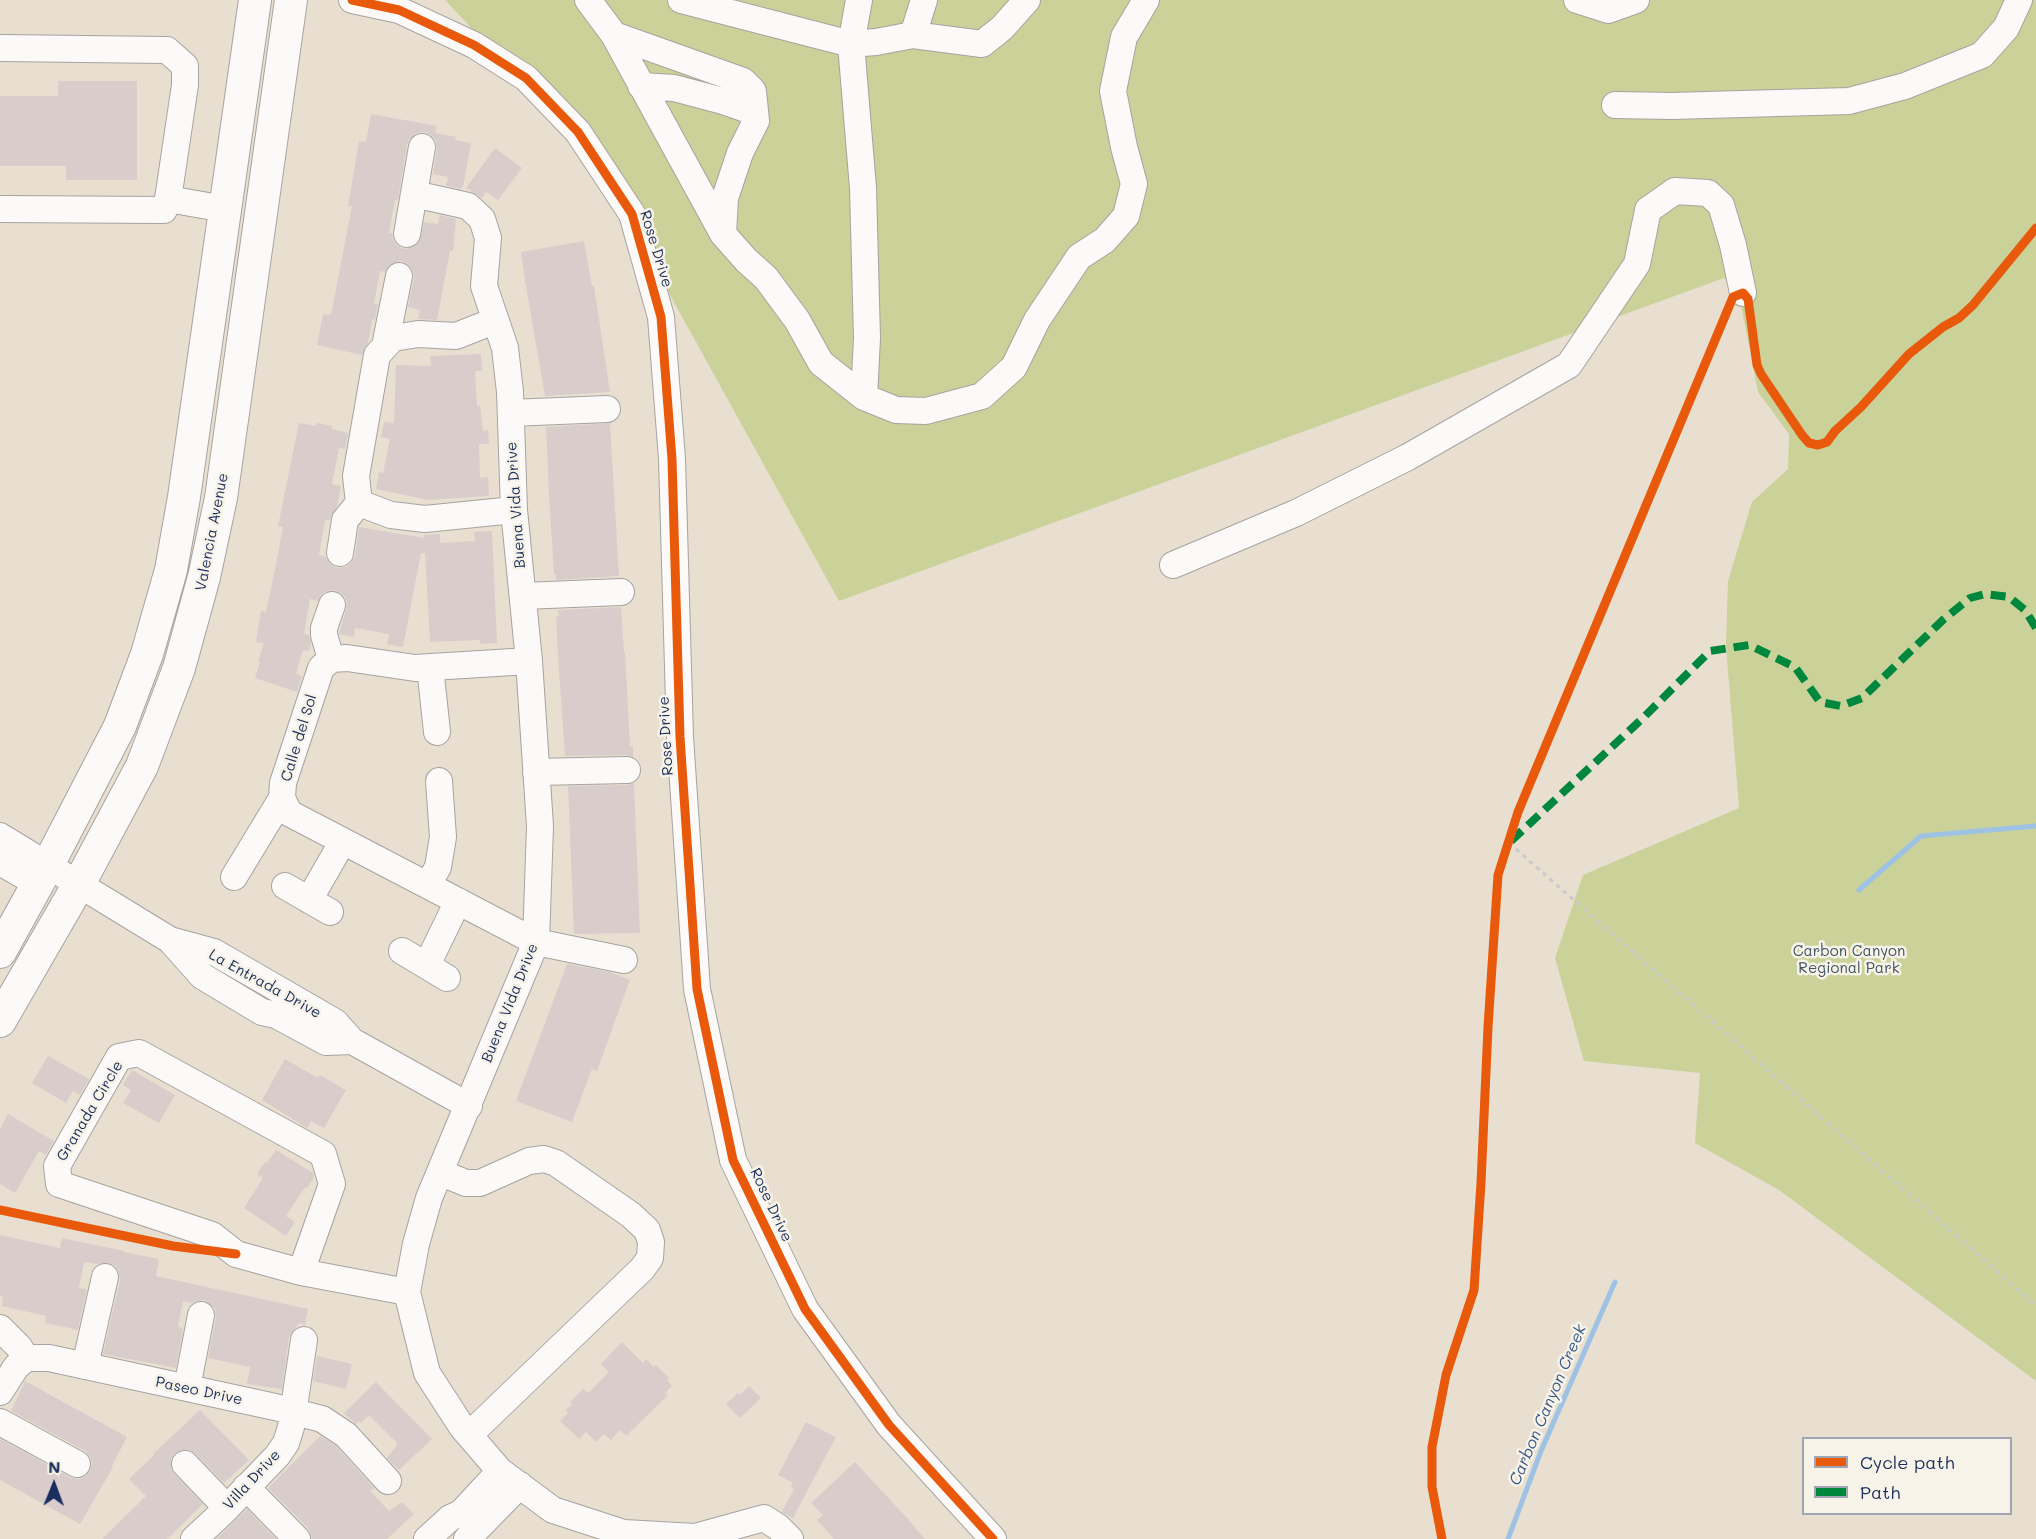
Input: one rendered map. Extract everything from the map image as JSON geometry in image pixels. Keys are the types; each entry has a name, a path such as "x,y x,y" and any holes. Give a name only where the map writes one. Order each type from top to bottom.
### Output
{"main road":[{"path":"0,952 43,875 120,726 147,654 171,570 184,497 255,0"},
{"name":"Valencia Avenue","path":"0,1022 79,884 142,766 179,668 204,577 221,498 291,0"}],"street":[{"name":"Rose Drive","path":"352,0 399,10 474,45 526,78 578,132 632,214 661,317 672,459 680,737 697,989 733,1160 805,1310 889,1425 993,1539"},
{"path":"588,0 614,35 723,234 766,278 797,320 821,363 864,397 896,410 926,411 982,396 1014,367 1037,320 1079,256 1104,240 1126,216 1134,184 1113,91 1124,37 1146,0"},
{"path":"681,0 851,44 913,35 982,44 1002,28 1028,0"},
{"path":"859,0 851,44 863,200 867,338 864,397"},
{"path":"913,35 924,0"},
{"path":"1577,0 1608,9 1636,0"},
{"path":"1615,105 1672,106 1849,101 1905,86 1982,55 2006,28 2019,0"},
{"path":"614,35 743,81 753,91 756,121 740,153 725,198 723,234"},
{"path":"0,48 167,50 185,66 186,85 168,199 164,210 0,209"},
{"path":"641,86 674,88 723,101 749,110 756,121"},
{"path":"407,234 422,147"},
{"path":"1173,565 1296,513 1408,457 1569,365 1637,264 1648,210 1675,191 1708,193 1721,205 1733,245 1743,293"},
{"name":"Buena Vida Drive","path":"414,194 468,206 482,219 488,237 484,286 504,348 510,392 514,510 529,662 540,826 536,942 429,1198 416,1244 407,1292 427,1373 469,1435 510,1478 553,1510 624,1533 695,1537 764,1518 790,1539"},
{"path":"168,199 225,209"},
{"path":"385,346 399,276"},
{"path":"340,553 345,520 359,503 356,476 376,355 393,338 418,334 456,336 494,321"},
{"path":"511,413 607,410"},
{"path":"359,503 391,515 425,519 514,510"},
{"path":"523,596 621,592"},
{"path":"332,605 324,628 331,658 347,658 415,668 529,662"},
{"name":"Calle del Sol","path":"331,658 321,668 283,783 282,798 289,813 536,942 624,960"},
{"path":"430,667 437,732"},
{"path":"537,772 627,770"},
{"path":"428,885 438,867 443,837 440,781"},
{"path":"234,877 282,798"},
{"path":"0,836 43,875"},
{"path":"285,886 320,906 343,841"},
{"path":"0,862 43,875"},
{"name":"La Entrada Drive","path":"43,875 79,884 170,940 214,952 335,1022 352,1041 469,1106"},
{"path":"402,951 437,972 458,901"},
{"name":"Granada Circle","path":"301,1272 332,1184 323,1154 139,1053 119,1057 57,1166 58,1184 212,1234 236,1254 301,1272 407,1292"},
{"path":"441,1173 466,1183 480,1183 530,1161 544,1160 556,1163 632,1215 647,1230 651,1242 650,1257 642,1269 469,1435"},
{"path":"85,1366 105,1277"},
{"path":"187,1388 201,1316"},
{"path":"0,1328 20,1347 27,1358 9,1376 0,1392"},
{"name":"Villa Drive","path":"194,1539 277,1456 286,1443 291,1427 303,1340"},
{"name":"Paseo Drive","path":"27,1358 50,1358 322,1419 346,1435 388,1481"},
{"path":"0,1422 77,1464"},
{"path":"185,1464 227,1508"},
{"path":"428,1539 450,1518 461,1513 510,1478"},
{"path":"467,1539 510,1478"},
{"path":"246,1487 297,1539"}],"path":[{"path":"1505,854 1512,832"},
{"path":"1509,843 2036,1306"}],"green space":[{"name":"Carbon Canyon Regional Park","path":"445,0 2036,0 2036,1381 1779,1190 1695,1143 1700,1073 1584,1061 1555,958 1583,875 1739,808 1726,646 1728,581 1752,502 1788,469 1789,434 1758,392 1739,295 1724,278 839,601 595,159"}],"building":[{"path":"58,81 137,81 137,180 66,180 66,166 0,166 0,96 58,96"},
{"path":"371,114 437,126 435,133 471,143 461,189 446,186 448,177 433,174 437,149 436,141 432,136 425,132 417,133 410,138 389,233 392,233 393,240 398,246 404,249 412,248 419,243 424,222 438,224 440,215 456,219 453,251 450,251 437,320 418,319 420,310 408,307 414,278 413,271 408,264 402,261 395,262 388,266 385,272 380,271 374,304 378,304 375,320 372,319 368,343 362,355 317,345 323,314 331,315 352,206 348,206 359,141 366,142"},
{"path":"495,148 522,168 498,200 486,192 482,198 466,188"},
{"path":"584,241 592,286 594,286 610,392 545,396 521,252"},
{"path":"481,354 482,371 475,371 477,406 480,406 483,431 488,430 489,444 479,444 480,478 488,477 489,496 428,500 376,489 379,472 383,473 390,439 381,437 384,422 394,423 396,365 431,366 430,356"},
{"path":"299,423 332,426 332,429 348,433 345,449 339,448 332,484 341,486 337,506 330,520 325,520 319,555 326,557 330,564 337,568 346,567 355,556 359,527 424,538 424,535 440,534 440,543 475,541 474,532 492,531 497,643 480,644 480,640 430,642 425,553 421,553 403,647 387,644 389,634 355,628 354,637 339,634 347,602 344,596 337,591 329,590 322,594 318,601 310,599 304,634 309,635 311,643 309,651 303,650 296,674 302,676 297,692 255,678 264,643 256,642 261,611 266,612 274,574 283,527 278,526"},
{"path":"610,423 619,576 556,580 546,427"},
{"path":"621,607 630,747 633,746 633,757 627,755 565,756 556,616 559,616 558,610"},
{"path":"634,783 640,933 574,934 568,786"},
{"path":"567,964 610,972 630,980 597,1071 592,1069 572,1122 516,1101"},
{"path":"48,1056 89,1079 80,1095 73,1091 66,1103 32,1083"},
{"path":"285,1059 318,1078 320,1075 346,1090 324,1128 311,1121 307,1128 262,1100"},
{"path":"132,1070 175,1095 159,1123 123,1103 131,1090 123,1085"},
{"path":"8,1114 54,1141 46,1155 39,1151 15,1193 0,1184 0,1129"},
{"path":"276,1150 313,1173 314,1177 286,1216 295,1222 286,1236 244,1208 263,1178 257,1174"},
{"path":"0,1235 60,1248 62,1238 159,1259 156,1276 308,1309 305,1325 299,1323 289,1337 282,1389 247,1384 250,1367 208,1358 216,1318 215,1308 204,1300 193,1303 183,1301 178,1327 183,1328 176,1368 103,1354 120,1280 116,1266 109,1263 84,1262 79,1288 87,1289 78,1330 45,1323 46,1316 2,1306"},
{"path":"622,1342 643,1363 646,1359 654,1367 656,1365 669,1378 667,1380 672,1386 665,1393 668,1395 626,1436 620,1430 611,1440 604,1434 596,1442 586,1432 579,1439 560,1421 568,1413 566,1410 572,1404 570,1402 583,1389 588,1393 609,1372 601,1364"},
{"path":"317,1356 352,1364 346,1389 313,1381"},
{"path":"25,1381 127,1437 113,1467 80,1524 0,1480 0,1439 70,1477 77,1479 84,1477 90,1471 92,1463 85,1451 11,1411"},
{"path":"376,1382 432,1439 399,1470 387,1458 398,1444 369,1415 361,1423 359,1421 356,1424 344,1413"},
{"path":"749,1386 761,1398 740,1418 726,1404"},
{"path":"200,1410 249,1460 224,1483 195,1453 181,1450 171,1459 171,1468 203,1504 167,1539 102,1539 146,1496 129,1479"},
{"path":"806,1422 836,1437 793,1518 782,1512 794,1489 791,1487 793,1483 778,1475"},
{"path":"320,1436 336,1446 374,1488 370,1491 389,1511 402,1502 414,1514 387,1539 312,1539 308,1528 268,1488"},
{"path":"855,1462 925,1539 834,1539 817,1520 823,1515 811,1503"},
{"path":"247,1509 276,1539 216,1539 234,1522"}],"waterway":[{"name":"Carbon Canyon Creek","path":"1859,890 1921,836 2036,826"},
{"name":"Carbon Canyon Creek","path":"1508,1539 1541,1451 1615,1282"}],"marked path":[{"path":"1511,841 1644,717 1710,651 1749,645 1795,667 1820,702 1841,706 1862,698 1944,619 1970,598 1985,594 2009,597 2025,610 2036,628"}],"cycle path":[{"path":"352,0 399,10 474,45 526,78 578,132 632,214 661,317 672,459 680,737 697,989 733,1160 805,1309 889,1425 993,1539"},
{"path":"1442,1539 1432,1487 1432,1447 1446,1375 1474,1290 1498,875 1518,812 1733,297 1743,293 1748,299 1757,365 1761,374 1802,435 1809,443 1818,445 1827,442 1909,354 1943,327 1959,318 1973,305 2036,228"},
{"path":"0,1210 173,1246 236,1254"}]}
